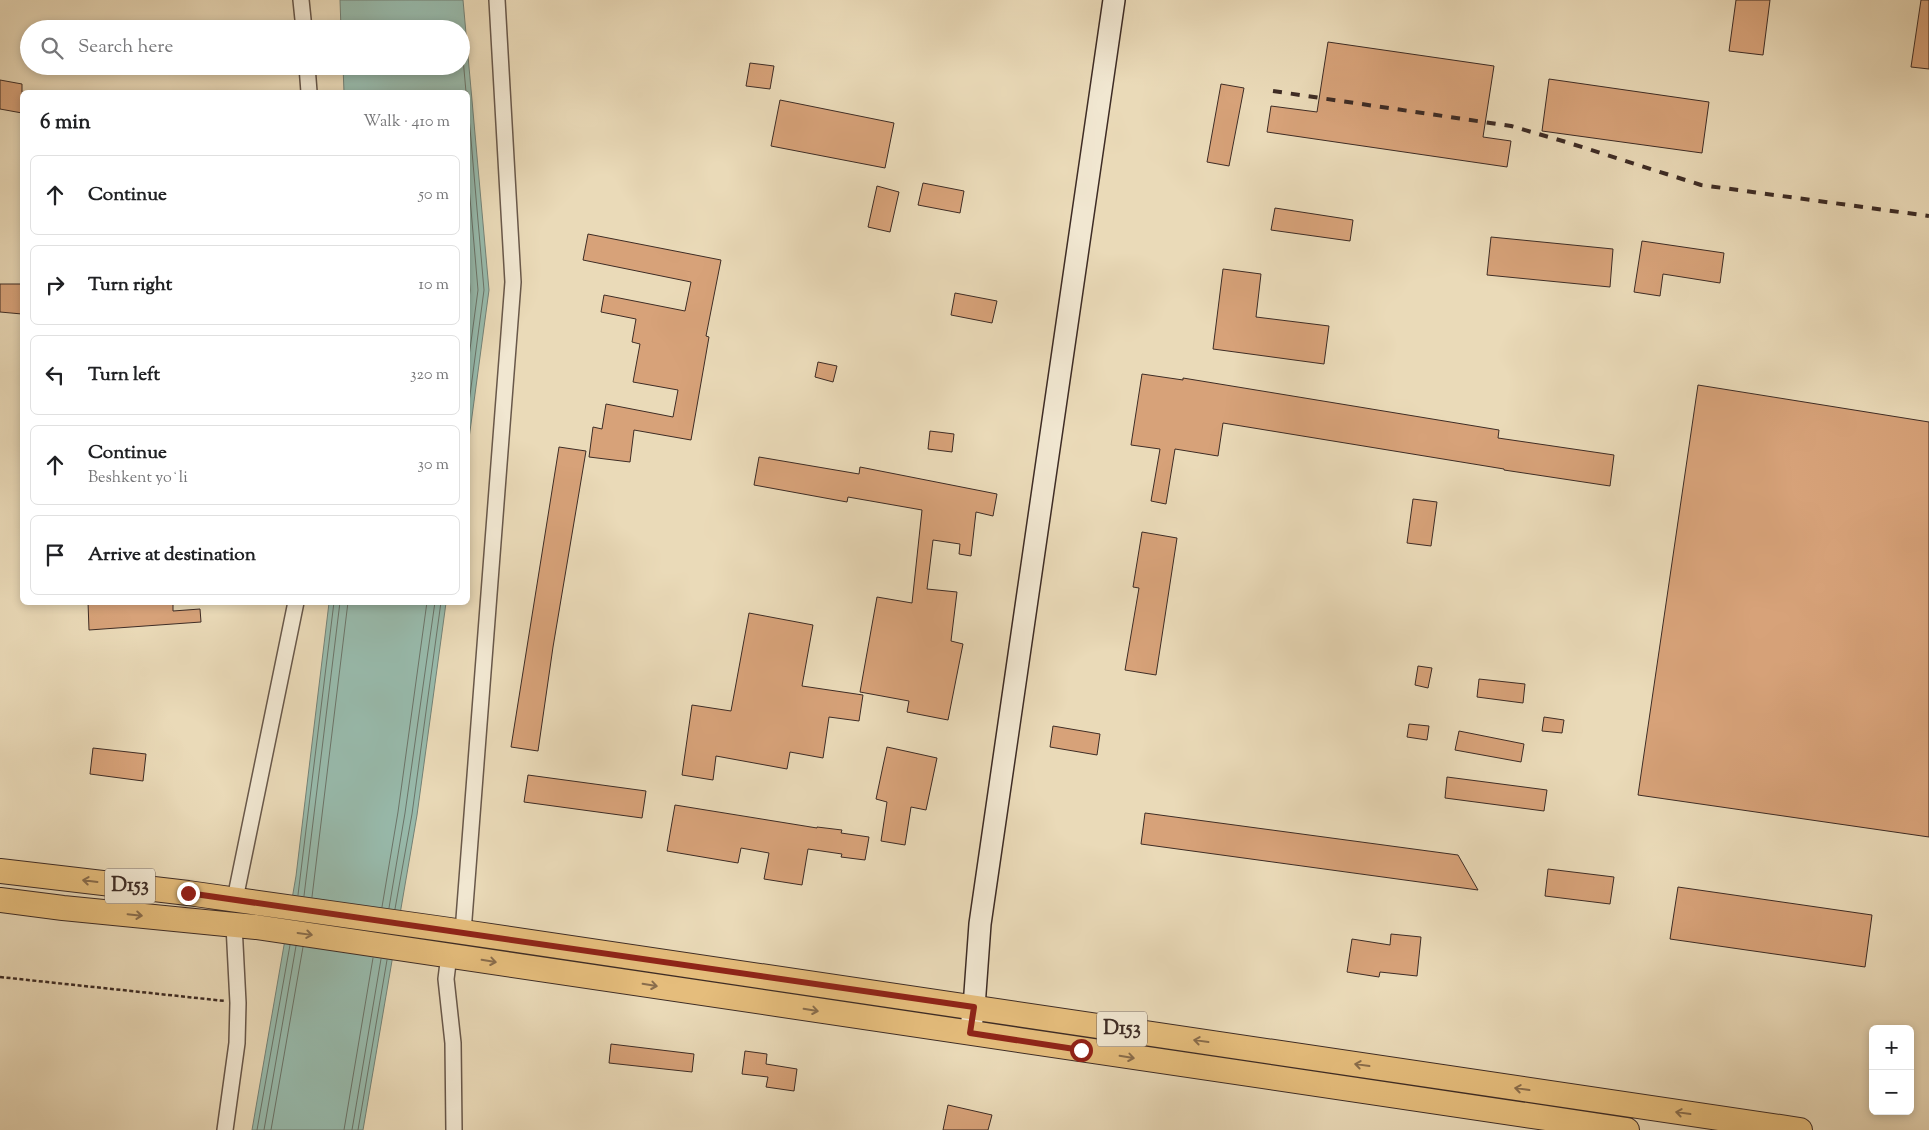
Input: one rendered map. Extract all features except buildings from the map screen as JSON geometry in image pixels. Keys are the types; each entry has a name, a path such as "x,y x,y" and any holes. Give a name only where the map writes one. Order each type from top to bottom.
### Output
{"main road":[{"path":"970,1033 974,1007 980,924 1114,0"},
{"name":"D153","path":"0,871 260,902 1800,1130"},
{"name":"D153","path":"0,900 245,926 1627,1130"}],"street":[{"path":"301,0 303,20"},
{"path":"453,931 513,282 497,0"},
{"path":"308,75 309,90"},
{"path":"235,900 295,605"},
{"path":"225,1130 238,1043 238,1003 245,926"},
{"path":"445,955 453,1043 454,1130"}],"path":[{"path":"0,977 238,1003"}],"water":[{"path":"340,0 463,0 465,20 341,20"},
{"path":"343,75 470,75 489,290 470,431 470,90 344,90"},
{"path":"329,605 446,605 417,815 363,1130 252,1130 296,876"}],"railway":[{"path":"1273,91 1511,126 1701,185 1929,216"}],"route":[{"path":"188,893 974,1007 970,1033 1081,1050"}]}
